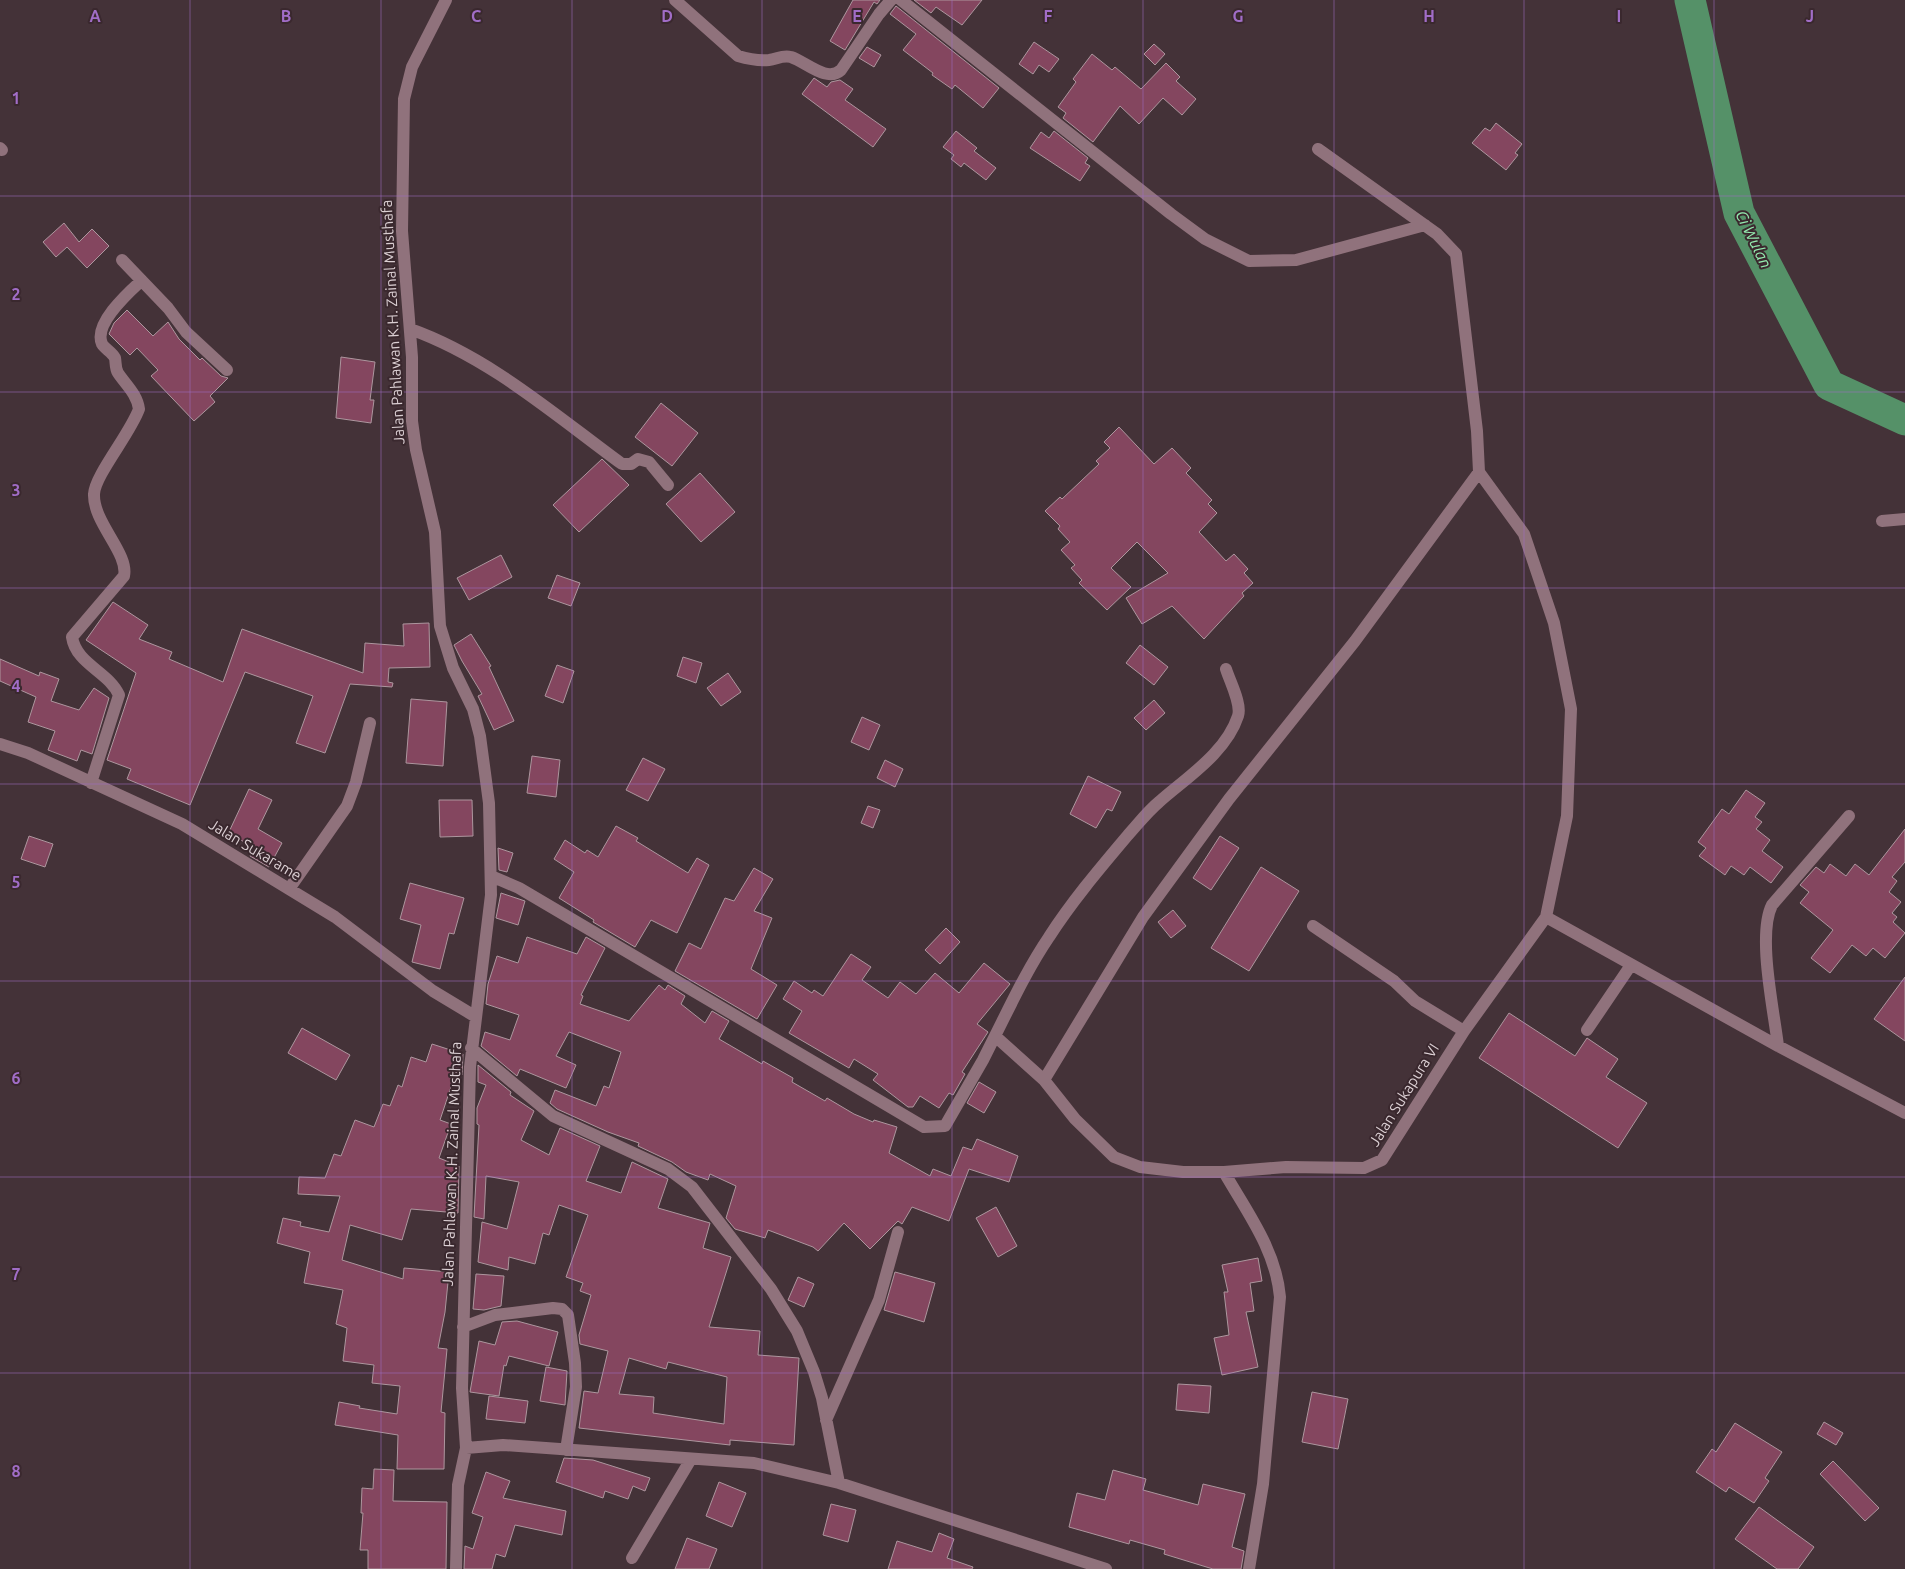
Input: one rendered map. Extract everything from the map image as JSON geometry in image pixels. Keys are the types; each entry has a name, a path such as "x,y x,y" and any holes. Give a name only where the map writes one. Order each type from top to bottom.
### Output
{"street":[{"name":"Jalan Pahlawan K.H. Zainal Musthafa","path":"446,0 412,67 404,99 402,230 410,329 412,421 416,450 435,532 440,626 453,668 473,709 480,736 489,803 491,895 472,1048 462,1388 466,1448 458,1486 456,1569"},
{"path":"675,0 738,56 748,59 770,60 781,56 792,58 829,75 836,74 841,70 879,14 892,0"},
{"path":"901,0 1171,214 1206,240 1238,257 1249,261 1296,260 1425,225"},
{"path":"1318,150 1437,234 1456,254 1477,431 1479,472 1524,534 1554,623 1571,709 1566,816 1546,918 1778,1046 1905,1113"},
{"path":"122,260 168,308 186,332 227,370"},
{"path":"91,783 119,695 105,678 87,664 72,637 124,576 123,563 96,508 94,494 98,481 127,434 139,409 132,392 117,371 115,359 103,345 101,339 116,303 141,281"},
{"path":"410,329 435,338 493,369 622,464 631,464 638,459 649,462 668,485"},
{"path":"1044,1080 1143,916 1229,800 1355,641 1479,472"},
{"path":"1882,521 1905,519"},
{"path":"491,876 519,888 924,1127 945,1126 983,1060 1022,981 1050,936 1099,870 1158,802 1191,777 1213,756 1229,732 1238,717 1239,709 1226,669"},
{"path":"289,890 347,806 356,782 370,723"},
{"name":"Jalan Sukarame","path":"0,744 28,753 182,824 335,917 432,991 476,1017"},
{"path":"1778,1046 1767,956 1766,916 1772,905 1849,816"},
{"name":"Jalan Sukapura VI","path":"994,1036 1044,1080 1074,1119 1114,1157 1140,1167 1183,1172 1224,1172 1286,1167 1364,1168 1382,1160 1464,1030 1546,918"},
{"path":"1313,926 1394,981 1416,1001 1464,1030"},
{"path":"1587,1030 1631,965"},
{"path":"472,1048 553,1116 668,1169 692,1187 771,1289 797,1331 814,1372 839,1483"},
{"path":"1224,1172 1269,1251 1278,1275 1280,1297 1263,1484 1249,1569"},
{"path":"826,1420 879,1300 898,1232"},
{"path":"463,1328 495,1315 553,1308 562,1310 568,1315 575,1363 576,1387 566,1450"},
{"path":"466,1448 503,1445 754,1463 839,1483 1106,1569"},
{"path":"632,1558 691,1459"}],"building":[{"path":"853,0 880,0 877,4 874,2 845,50 830,41"},
{"path":"914,0 982,0 962,25 936,7 931,13"},
{"path":"896,6 999,88 983,108 955,85 952,89 932,75 933,73 903,50 916,34 890,14"},
{"path":"1034,42 1059,59 1049,72 1039,65 1033,74 1019,64"},
{"path":"1154,44 1165,54 1155,65 1144,54"},
{"path":"867,47 881,55 874,67 859,58"},
{"path":"1092,54 1112,70 1115,67 1141,89 1166,63 1180,77 1176,81 1196,99 1182,115 1163,98 1139,124 1120,106 1093,142 1063,118 1066,113 1058,107 1076,82 1073,79"},
{"path":"814,78 827,87 831,82 840,80 853,89 845,100 886,129 873,147 802,94"},
{"path":"1496,123 1522,144 1515,153 1518,155 1506,170 1472,143 1485,128 1490,131"},
{"path":"956,131 977,148 974,151 996,168 986,180 964,163 961,167 951,159 954,155 943,147"},
{"path":"1054,131 1088,158 1085,163 1090,166 1080,181 1030,148 1041,132 1049,138"},
{"path":"64,223 79,242 92,229 109,246 87,268 67,247 56,257 43,242"},
{"path":"127,310 153,336 168,322 179,339 200,360 202,358 221,376 228,378 210,396 215,402 194,421 151,376 158,370 137,348 130,355 109,334 114,323"},
{"path":"341,357 375,362 370,400 374,400 371,423 336,418"},
{"path":"661,403 698,433 672,466 635,437"},
{"path":"1119,427 1154,464 1172,448 1191,468 1186,473 1212,500 1208,504 1217,513 1199,532 1226,561 1234,554 1248,569 1244,573 1253,583 1242,593 1244,596 1204,639 1172,606 1142,624 1126,598 1168,573 1137,542 1111,568 1131,587 1107,610 1079,583 1082,580 1071,568 1075,565 1061,550 1070,542 1058,529 1060,526 1045,511 1060,497 1062,499 1099,464 1096,461 1110,448 1104,442"},
{"path":"602,459 629,485 579,532 553,505"},
{"path":"700,473 735,512 701,542 666,504"},
{"path":"501,555 512,577 469,600 457,578"},
{"path":"557,575 580,583 571,606 548,598"},
{"path":"113,602 148,625 139,639 172,652 169,659 223,682 242,629 363,673 365,643 404,646 403,624 429,623 430,667 389,668 388,682 393,683 392,687 350,684 325,753 296,743 313,696 245,672 190,805 127,779 131,769 107,760 136,673 86,640"},
{"path":"471,634 491,666 489,667 514,721 494,730 478,696 482,694 454,645"},
{"path":"1140,645 1168,667 1154,685 1126,663"},
{"path":"683,657 702,663 696,683 677,676"},
{"path":"0,659 39,676 40,672 59,679 51,701 79,710 94,688 109,698 92,754 81,750 77,761 48,750 55,731 28,722 36,697 0,681"},
{"path":"557,665 574,671 563,703 545,696"},
{"path":"728,673 741,692 721,706 707,688"},
{"path":"411,699 447,702 443,766 406,763"},
{"path":"1154,700 1165,713 1146,730 1134,718"},
{"path":"862,717 880,725 869,750 851,742"},
{"path":"532,756 560,760 556,797 527,793"},
{"path":"643,758 665,769 648,801 626,790"},
{"path":"885,760 903,769 895,787 877,778"},
{"path":"1088,776 1121,792 1112,811 1107,809 1096,828 1070,814"},
{"path":"249,789 272,800 258,829 282,843 269,867 250,856 255,847 228,834"},
{"path":"1746,790 1765,803 1755,817 1762,822 1756,829 1770,840 1762,851 1783,867 1771,883 1750,867 1744,875 1731,866 1725,875 1699,856 1706,848 1698,842 1722,809 1729,814"},
{"path":"439,800 472,800 473,836 440,837"},
{"path":"868,806 880,810 873,828 861,823"},
{"path":"616,826 638,838 636,841 688,873 697,858 709,865 677,933 651,920 635,947 593,922 594,920 559,898 574,872 554,859 565,840 585,853 587,850 598,857"},
{"path":"1905,829 1905,862 1892,877 1897,881 1889,892 1901,902 1892,913 1897,917 1893,922 1905,933 1885,958 1873,948 1866,956 1852,945 1830,973 1811,958 1833,930 1800,903 1809,892 1800,885 1816,867 1824,873 1830,864 1846,876 1855,864 1869,875"},
{"path":"29,836 53,844 45,867 21,859"},
{"path":"1220,836 1239,848 1211,890 1193,878"},
{"path":"498,848 513,853 507,872 499,870"},
{"path":"1261,867 1299,891 1249,971 1211,948"},
{"path":"754,868 773,879 754,911 772,918 751,969 777,985 757,1019 675,971 689,943 701,949 725,898 734,901"},
{"path":"410,883 464,898 454,934 449,933 440,969 412,962 421,925 400,919"},
{"path":"501,893 525,901 518,925 496,918"},
{"path":"1173,910 1186,926 1171,938 1158,922"},
{"path":"946,928 960,942 940,964 925,950"},
{"path":"527,937 577,954 586,937 605,948 581,995 583,996 580,1004 629,1021 659,985 665,990 668,985 685,996 681,1004 705,1023 712,1011 729,1021 719,1039 762,1064 763,1061 793,1078 792,1082 825,1101 827,1098 854,1114 873,1122 874,1120 897,1127 889,1153 930,1176 933,1169 951,1176 963,1147 972,1150 977,1139 1018,1156 1009,1182 969,1169 949,1221 912,1207 902,1224 898,1221 870,1249 844,1223 818,1251 813,1247 768,1230 765,1238 735,1229 726,1218 736,1186 710,1174 708,1180 686,1172 672,1162 638,1146 639,1143 608,1132 557,1109 550,1103 555,1090 596,1106 604,1086 609,1088 621,1052 569,1032 556,1056 576,1065 566,1088 520,1069 517,1076 481,1046 485,1032 510,1040 519,1015 486,1004 488,984 497,956 518,963"},
{"path":"851,954 871,967 862,980 888,998 900,982 916,994 935,973 959,993 984,963 1010,984 977,1024 988,1032 962,1072 965,1074 953,1095 949,1093 939,1108 920,1096 913,1107 908,1107 873,1080 878,1074 854,1059 849,1068 789,1033 802,1011 783,999 794,981 812,993 814,990 823,996"},
{"path":"1905,977 1905,1041 1874,1019"},
{"path":"1509,1013 1575,1056 1587,1038 1618,1059 1606,1077 1647,1103 1618,1148 1479,1058"},
{"path":"302,1028 350,1055 336,1080 288,1053"},
{"path":"432,1044 463,1054 462,1075 456,1072 440,1120 451,1124 439,1158 459,1166 458,1213 411,1209 402,1240 350,1225 342,1260 403,1279 404,1268 449,1272 445,1312 438,1348 447,1349 441,1412 445,1413 444,1469 397,1469 398,1435 335,1425 339,1402 360,1406 359,1408 397,1414 400,1386 372,1383 374,1365 343,1361 347,1328 336,1324 343,1290 304,1283 310,1252 277,1243 283,1218 301,1222 300,1226 329,1232 340,1196 298,1194 299,1177 325,1178 334,1154 341,1156 355,1120 374,1127 383,1104 390,1106 398,1085 402,1087 411,1057 426,1062"},
{"path":"478,1065 511,1092 510,1095 534,1111 521,1140 549,1155 560,1128 600,1146 586,1181 621,1193 632,1162 668,1179 658,1208 710,1223 703,1248 731,1257 709,1327 760,1331 758,1355 799,1358 794,1445 730,1440 730,1445 579,1428 584,1391 598,1393 608,1351 580,1344 579,1335 591,1295 580,1291 583,1283 566,1277 588,1215 559,1205 549,1235 543,1233 535,1264 509,1257 508,1270 478,1262 482,1222 507,1229 519,1182 486,1176 484,1219 474,1217 479,1125 477,1124 477,1108 486,1085 478,1082","holes":["629,1358 666,1369 668,1362 727,1377 724,1424 653,1413 654,1397 619,1394"]},
{"path":"979,1082 996,1092 984,1113 967,1103"},
{"path":"996,1207 1017,1246 998,1257 976,1218"},
{"path":"1258,1258 1262,1281 1250,1283 1254,1311 1246,1312 1258,1367 1222,1375 1214,1338 1229,1335 1224,1292 1228,1292 1222,1265"},
{"path":"895,1272 935,1283 924,1322 884,1310"},
{"path":"476,1274 504,1276 501,1306 484,1310 473,1309"},
{"path":"798,1277 814,1284 804,1307 788,1300"},
{"path":"517,1321 558,1332 549,1366 509,1356 506,1366 504,1365 499,1396 470,1392 479,1341 495,1345 502,1322"},
{"path":"546,1367 567,1371 565,1405 540,1401"},
{"path":"1178,1384 1211,1386 1209,1413 1176,1410"},
{"path":"1312,1392 1348,1399 1338,1449 1302,1442"},
{"path":"489,1396 528,1401 525,1423 486,1419"},
{"path":"1824,1422 1843,1433 1836,1445 1817,1434"},
{"path":"1735,1423 1782,1452 1765,1478 1769,1481 1754,1503 1729,1487 1726,1492 1696,1472 1712,1449 1716,1452"},
{"path":"564,1458 593,1460 650,1478 645,1491 633,1486 628,1499 605,1491 603,1498 556,1482"},
{"path":"1833,1461 1879,1508 1865,1521 1820,1474"},
{"path":"374,1469 394,1470 393,1501 447,1502 446,1569 368,1569 368,1550 360,1550 363,1513 361,1513 362,1488 373,1489"},
{"path":"1113,1470 1146,1479 1143,1490 1198,1505 1203,1484 1245,1494 1232,1547 1244,1551 1241,1569 1213,1569 1164,1554 1165,1550 1130,1540 1129,1544 1069,1527 1077,1493 1105,1500"},
{"path":"486,1472 510,1481 503,1498 566,1511 562,1535 515,1525 505,1557 496,1554 492,1569 464,1569 465,1546 473,1549 483,1517 472,1513"},
{"path":"719,1482 746,1493 732,1527 706,1516"},
{"path":"831,1504 856,1510 848,1542 823,1535"},
{"path":"1759,1507 1814,1547 1798,1569 1777,1569 1735,1539"},
{"path":"939,1533 954,1539 947,1558 973,1567 972,1569 888,1569 897,1541 932,1552"},
{"path":"687,1538 717,1549 709,1569 675,1569"}],"waterway":[{"name":"Ci Wulan","path":"1690,0 1739,213 1829,385 1905,420"}]}
